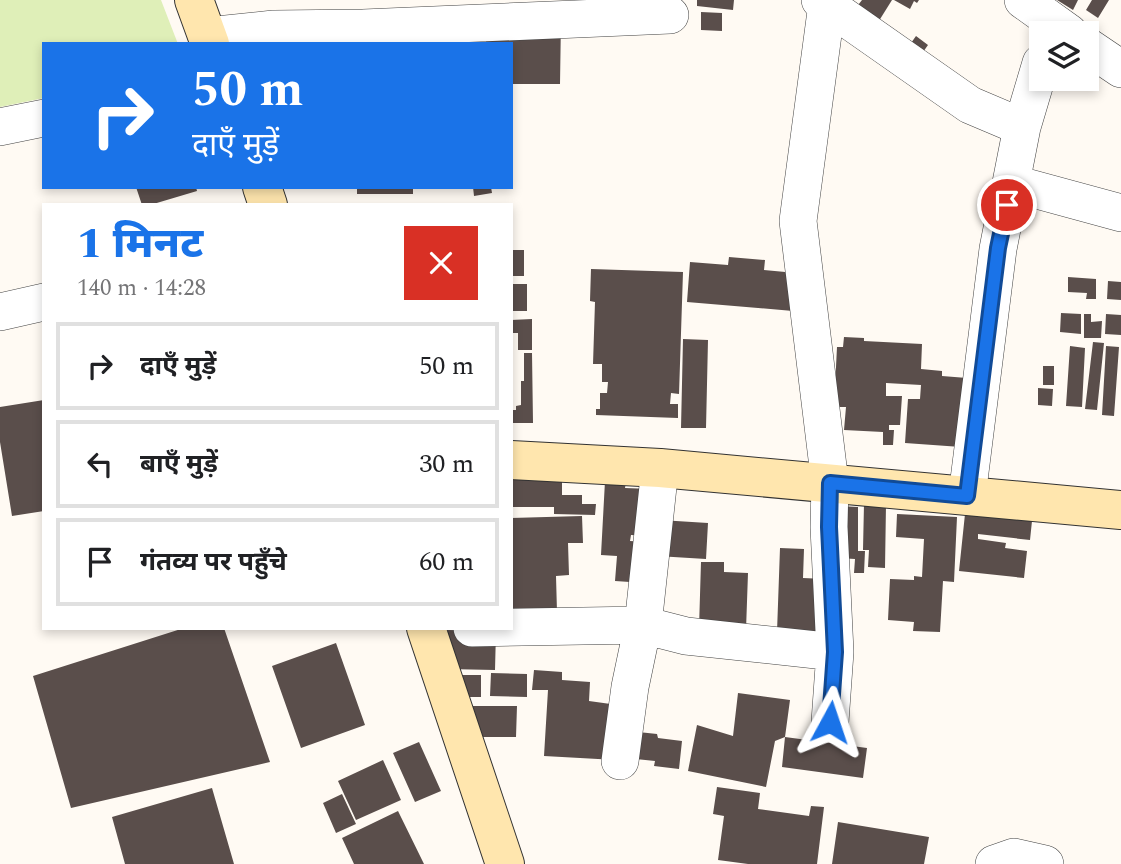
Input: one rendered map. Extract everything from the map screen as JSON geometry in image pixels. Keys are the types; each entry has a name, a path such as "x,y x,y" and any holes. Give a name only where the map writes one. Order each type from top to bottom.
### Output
{"main road":[{"path":"194,0 209,40"},
{"path":"513,460 660,468 1121,510"},
{"path":"427,630 505,864"}],"street":[{"path":"1023,0 1048,21"},
{"path":"830,722 835,652 829,527 830,483 798,221 826,1 970,105 1022,127"},
{"path":"209,40 274,29 363,28 670,15"},
{"path":"1099,54 1121,69"},
{"path":"967,496 998,248 1022,127 1033,91"},
{"path":"0,127 42,118"},
{"path":"1011,183 1118,202"},
{"path":"0,312 42,302"},
{"path":"620,761 630,687 643,625 660,468"},
{"path":"513,627 643,625 686,636 835,652"},
{"path":"994,864 1014,857 1045,864"}],"green space":[{"path":"0,0 161,0 177,42 42,42 42,98 0,107"}],"building":[{"path":"697,0 734,0 733,10 697,6"},
{"path":"862,0 892,0 877,24 855,9"},
{"path":"894,0 919,0 917,3 914,1 910,9"},
{"path":"1057,0 1078,0 1073,10"},
{"path":"1092,0 1109,0 1098,18 1086,10"},
{"path":"701,12 722,13 722,31 701,30"},
{"path":"486,18 561,19 560,84 513,84 513,42 486,42"},
{"path":"916,36 928,45 916,62 904,53"},
{"path":"137,189 197,191 157,203 141,203"},
{"path":"357,189 413,189 413,194 357,194"},
{"path":"473,189 491,189 492,193 474,196"},
{"path":"513,250 524,250 524,276 513,276"},
{"path":"729,257 765,260 764,270 796,273 793,311 687,302 690,262 728,265"},
{"path":"591,269 683,272 679,394 671,393 670,404 678,404 678,418 596,415 596,409 600,409 600,393 607,393 608,382 602,382 602,364 593,364 595,302 590,301"},
{"path":"1068,277 1096,279 1096,299 1086,299 1087,293 1068,292"},
{"path":"1108,281 1121,282 1121,300 1107,299"},
{"path":"513,284 527,284 527,311 513,311"},
{"path":"1061,313 1081,314 1081,334 1060,332"},
{"path":"1084,314 1091,314 1091,322 1102,321 1101,338 1084,338"},
{"path":"1106,314 1121,315 1121,335 1105,334"},
{"path":"532,319 532,350 518,350 518,333 513,333 513,320"},
{"path":"844,337 864,338 864,341 922,344 921,369 942,371 942,376 967,378 961,447 905,443 908,399 920,399 921,385 886,383 886,396 902,396 900,425 889,425 889,430 894,430 893,445 883,445 883,432 844,430 846,407 834,407 837,347 843,347"},
{"path":"683,339 708,340 706,428 681,428"},
{"path":"1093,342 1104,343 1097,410 1085,409"},
{"path":"1070,346 1085,348 1082,407 1066,406"},
{"path":"1106,346 1119,347 1114,416 1102,415"},
{"path":"524,353 532,353 533,423 513,423 513,410 521,405 521,381 524,381"},
{"path":"1043,366 1054,366 1054,385 1043,385"},
{"path":"1038,388 1053,389 1052,406 1038,405"},
{"path":"42,400 42,511 12,516 0,442 0,407"},
{"path":"513,472 562,473 562,495 582,495 582,504 596,504 595,515 554,514 554,507 513,507"},
{"path":"605,481 626,482 625,488 651,489 649,536 631,535 630,541 647,542 645,583 615,581 617,556 601,555"},
{"path":"864,504 886,504 885,568 868,567 869,550 863,550"},
{"path":"839,506 858,507 858,551 865,551 864,573 854,573 855,559 838,558"},
{"path":"897,514 957,517 954,582 943,581 940,632 913,631 914,622 888,620 890,579 914,580 914,576 922,577 924,539 896,537"},
{"path":"965,514 1032,521 1030,540 978,534 978,539 1006,543 1005,548 1027,551 1024,578 959,571"},
{"path":"582,516 583,543 568,543 569,575 556,576 557,612 513,613 513,518"},
{"path":"660,520 708,523 706,559 657,556"},
{"path":"780,548 804,549 803,578 825,579 822,634 777,632"},
{"path":"701,562 724,562 724,572 748,573 746,630 699,628"},
{"path":"178,630 225,630 270,762 71,808 33,676"},
{"path":"448,630 496,631 495,670 447,669"},
{"path":"336,643 365,725 301,748 272,666"},
{"path":"534,670 562,672 562,680 590,682 589,701 625,706 616,760 544,756 548,690 532,690"},
{"path":"491,673 527,674 527,697 490,696"},
{"path":"459,675 481,675 481,697 458,697"},
{"path":"738,693 790,700 785,737 775,741 766,787 688,771 697,725 733,736"},
{"path":"469,706 517,706 516,737 469,737"},
{"path":"629,731 657,734 658,738 682,741 679,769 654,766 655,761 626,758"},
{"path":"785,737 867,748 863,778 782,767"},
{"path":"419,742 441,791 415,802 393,753"},
{"path":"383,760 401,800 356,820 338,781"},
{"path":"717,787 760,793 758,809 809,816 811,806 824,807 817,864 748,864 718,860 724,816 713,814"},
{"path":"212,788 234,864 125,864 112,817"},
{"path":"342,794 356,824 336,833 323,803"},
{"path":"398,811 424,864 354,864 342,838"},
{"path":"838,822 929,837 924,864 832,864"}],"route":[{"path":"830,722 835,652 829,527 830,483 967,496 998,248 1007,205"}]}
